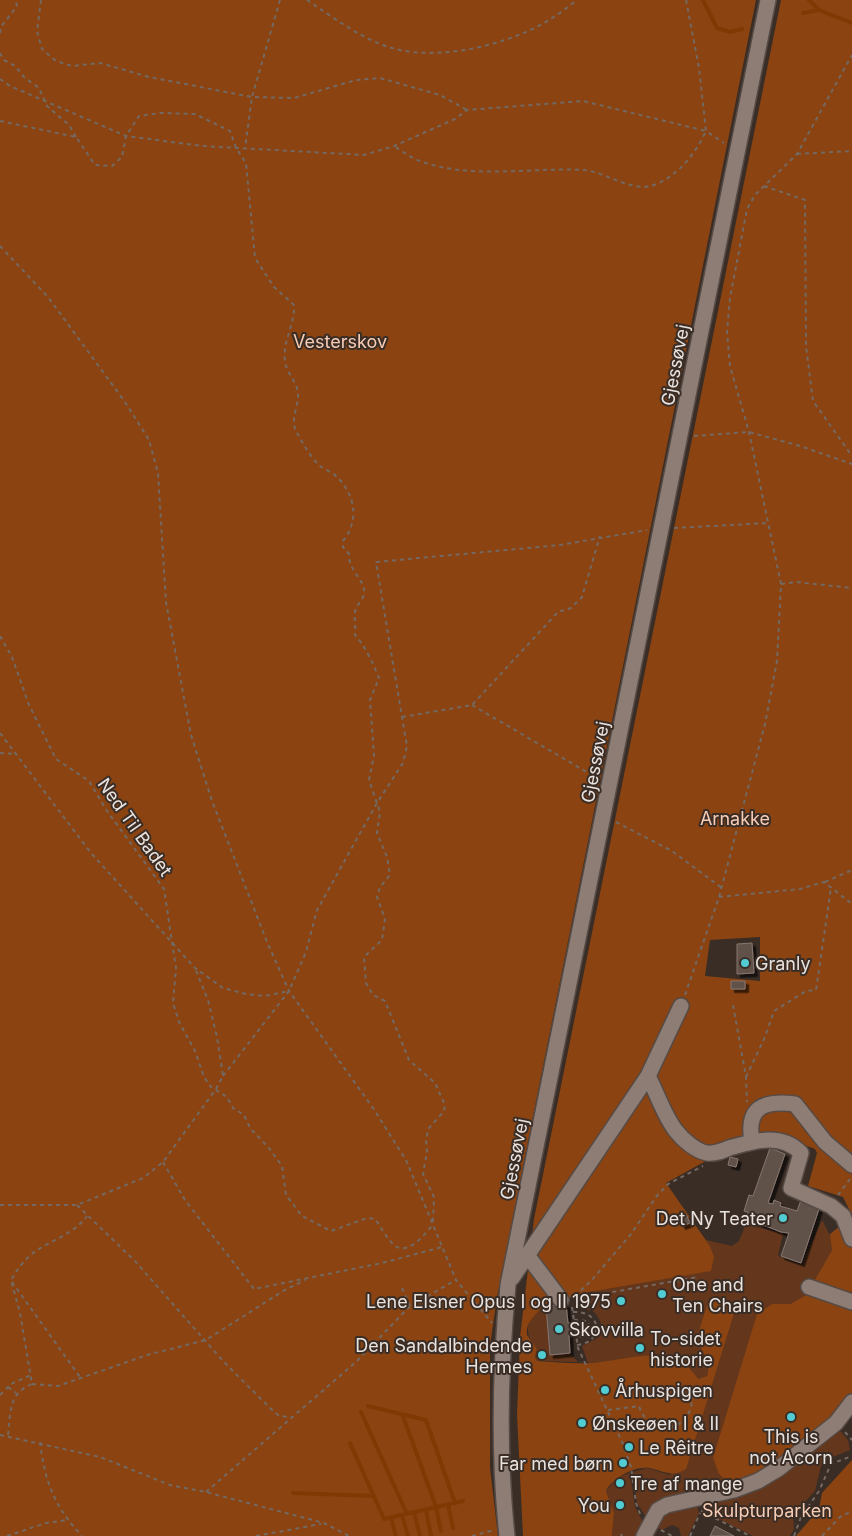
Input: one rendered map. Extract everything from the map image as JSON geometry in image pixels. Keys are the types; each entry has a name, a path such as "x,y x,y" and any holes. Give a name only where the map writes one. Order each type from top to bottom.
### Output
{"street":[{"name":"Gjessøvej","path":"506,1532 501,1448 503,1334 508,1284 768,0"},
{"path":"508,1284 648,1076 681,1006"},
{"path":"648,1076 675,1130 690,1145 706,1153 716,1153 752,1142 772,1139 794,1146 801,1154 791,1188 831,1206 843,1216 852,1239"},
{"path":"752,1142 749,1124 752,1115 760,1108 781,1102 795,1104 825,1142 852,1165"},
{"path":"528,1255 566,1300"},
{"path":"809,1287 852,1302"},
{"path":"647,1530 658,1510 667,1505 699,1505 758,1481 778,1469 836,1423 852,1402"}],"path":[{"path":"0,33 1,27 17,6 15,0"},
{"path":"41,0 37,31 42,49 56,61 72,66 100,63 149,76 252,97 294,98 356,80 380,78 440,95 467,110"},
{"path":"245,148 252,97 280,0"},
{"path":"307,0 346,26 384,46 425,54 492,44 548,21 577,0"},
{"path":"394,146 419,161 462,171 586,170 638,186 653,185 672,174 697,150 706,131 699,68 686,0"},
{"path":"0,53 24,77 39,88 47,106 69,125 95,165 112,166 122,157 126,136 139,116 160,112 196,114 215,126 230,131 236,148 246,163 255,258 274,287 294,305 294,315 286,343 284,361 298,392 294,416 296,430 320,466 335,475 350,491 353,511 351,531 343,541 343,547 349,554 348,561 353,572 362,583 364,594 355,611 355,635 363,643 368,658 379,678 370,700 374,755 369,780 380,812 377,833 387,857 390,875 380,887 377,897 385,919 382,940 364,958 364,973 373,995 385,1001 409,1060 435,1083 445,1106 444,1112 430,1128 426,1139 427,1152 423,1174 434,1197 433,1224"},
{"path":"681,1006 720,897 765,724 777,661 781,584 749,432 730,366 728,332 730,298 747,209 755,195 797,154 852,54"},
{"path":"0,79 126,136 236,148 364,155 394,146 455,119 467,110 583,101 706,131 738,152"},
{"path":"0,121 14,122 61,135 76,137"},
{"path":"797,154 852,151"},
{"path":"764,186 805,200 806,346 813,402 852,456"},
{"path":"0,246 48,297 125,402 149,440 158,473 166,602 191,734 212,801 267,942 289,991 373,1108 406,1160 456,1280 481,1313 503,1334"},
{"path":"680,438 749,432 800,446 852,464"},
{"path":"0,1205 77,1205 143,1178 164,1162 224,1076 289,991 306,952 317,910 377,803 403,763 407,746 376,562 560,545 600,536 661,528 769,523"},
{"path":"402,717 472,705 558,612 571,608 582,597 600,536"},
{"path":"781,584 796,582 852,588"},
{"name":"Ned Til Badet","path":"0,636 12,657 33,714 56,759 89,781 107,811 164,889 176,968 173,1003 179,1022 195,1051 204,1077 211,1087 227,1097 233,1108 244,1115 250,1128 269,1148 282,1166 286,1195 302,1216 331,1231 367,1218 375,1219 395,1246 400,1248 416,1243 433,1224"},
{"path":"472,705 609,784"},
{"path":"0,733 91,853 195,968 223,988 246,994 265,996 289,991"},
{"path":"0,752 17,754"},
{"path":"603,815 672,852 722,888"},
{"path":"720,897 800,889 824,882 852,870"},
{"path":"824,882 852,904"},
{"path":"746,1077 765,1037 774,1011 806,991 816,990 832,888"},
{"path":"195,968 218,1037 224,1076"},
{"path":"733,1005 746,1077 749,1124"},
{"path":"566,1300 591,1281 668,1184 702,1166 716,1153"},
{"path":"164,1162 185,1200 254,1289 382,1263 442,1247"},
{"path":"842,1189 852,1177"},
{"path":"77,1205 134,1260 270,1408 279,1416 291,1418"},
{"path":"32,1384 20,1313 11,1280 21,1264 34,1253 80,1226 87,1216"},
{"path":"566,1300 698,1277"},
{"path":"8,1436 16,1394 32,1384 58,1386 147,1356 206,1340 283,1291 308,1278"},
{"path":"11,1280 80,1378"},
{"path":"206,1492 357,1361 410,1306 456,1280"},
{"path":"402,1288 410,1306"},
{"path":"566,1300 573,1312 578,1345 608,1410 631,1467 637,1509 647,1530"},
{"path":"573,1312 587,1312 594,1318 597,1327 596,1333 590,1342 578,1345"},
{"path":"574,1320 587,1321 590,1328 588,1334 576,1338"},
{"path":"575,1325 582,1325 584,1328 582,1332 576,1333"},
{"path":"0,1395 8,1387 31,1375"},
{"path":"8,1387 16,1394"},
{"path":"608,1410 639,1406 641,1413 650,1423 656,1426 670,1427 682,1422 687,1416 692,1397"},
{"path":"0,1435 40,1442 100,1457 170,1485 206,1492 324,1523 350,1536"},
{"path":"40,1442 43,1466 52,1498 67,1520 82,1536"},
{"path":"794,1536 801,1517 819,1491 831,1464 852,1456"},
{"path":"690,1536 699,1505 750,1536"},
{"path":"822,1536 840,1517 852,1512"},
{"path":"7,1536 46,1523 67,1520"},
{"path":"256,1536 324,1523"},
{"path":"472,1536 506,1532"}],"green space":[{"name":"Vesterskov","path":"0,0 756,0 497,1297 490,1346 490,1468 498,1536 0,1536"},
{"name":"Arnakke","path":"781,0 852,0 852,1215 843,1197 808,1186 817,1153 815,1149 770,1132 717,1147 704,1162 666,1183 710,1246 714,1257 711,1271 589,1292 574,1297 554,1300 542,1307 532,1319 528,1326 527,1335 537,1349 535,1357 537,1361 591,1363 635,1357 664,1356 677,1360 688,1367 698,1379 707,1376 709,1364 702,1350 698,1333 707,1305 716,1300 727,1303 735,1310 686,1469 681,1472 672,1473 649,1468 637,1469 619,1477 609,1486 606,1491 614,1513 612,1536 523,1536 517,1415 520,1337 534,1219","holes":["760,937 760,981 705,976 710,940"]},
{"path":"852,1216 852,1395 833,1418 756,1477 731,1483 726,1481 719,1474 713,1458 757,1314 772,1304 790,1304 806,1295 832,1250 830,1234"},
{"path":"822,1220 833,1241 832,1250 806,1295 790,1304 772,1304 719,1474 726,1481 713,1491 648,1520 637,1503 633,1472 647,1468 670,1475 735,1310 707,1305 698,1333 709,1364 707,1376 697,1380 691,1369 674,1358 588,1363 582,1346 599,1337 601,1325 591,1309 589,1311 583,1307 581,1296 710,1246 706,1240 732,1246 739,1241 746,1224 783,1234 778,1256 802,1265"},
{"path":"553,1299 553,1305 546,1306 550,1355 570,1353 578,1362 537,1361 535,1357 537,1349 528,1334 530,1320 533,1314"},
{"name":"Skulpturparken","path":"838,1428 848,1440 850,1450 828,1459 821,1466 815,1491 793,1515 794,1529 790,1536 753,1536 704,1510 706,1500"},
{"path":"852,1460 852,1536 796,1536 819,1509 822,1493"},
{"path":"630,1473 635,1507 645,1526 640,1536 612,1536 614,1513 606,1491 618,1477"},
{"path":"696,1503 699,1513 688,1536 681,1536 679,1528 672,1525 662,1530 654,1526 660,1511"}],"building":[{"name":"Granly","path":"752,943 754,973 737,974 737,944"},
{"path":"731,981 745,981 745,989 731,989"},
{"path":"770,1148 785,1154 768,1203 773,1204 774,1200 781,1203 780,1206 797,1211 801,1200 820,1206 801,1263 781,1256 789,1233 781,1232 745,1218 748,1212 744,1211 749,1195 753,1196"},
{"path":"730,1157 738,1159 736,1167 728,1165"},
{"path":"686,1214 690,1223 682,1226 678,1218"},
{"name":"Skovvilla","path":"566,1304 568,1323 571,1323 572,1334 569,1335 570,1353 550,1355 546,1306"},
{"path":"715,1526 734,1536 710,1536"}],"waterway":[{"path":"703,0 717,28 730,32 742,29"},
{"path":"809,0 819,10"},
{"path":"803,13 819,10 852,23"},
{"path":"368,1406 426,1420 455,1503"},
{"path":"361,1412 407,1514"},
{"path":"403,1416 436,1507 441,1531"},
{"path":"350,1443 384,1519 463,1501"},
{"path":"293,1493 374,1496"},
{"path":"448,1504 453,1528"},
{"path":"426,1510 431,1536"},
{"path":"414,1512 420,1536"},
{"path":"402,1515 408,1536"},
{"path":"391,1518 396,1536"}],"place":[{"name":"Granly","path":"745,963"},
{"name":"Det Ny Teater","path":"783,1218"},
{"name":"One and Ten Chairs","path":"662,1294"},
{"name":"Lene Elsner Opus I og II 1975","path":"621,1301"},
{"name":"Skovvilla","path":"559,1329"},
{"name":"To-sidet historie","path":"640,1348"},
{"name":"Den Sandalbindende Hermes","path":"542,1355"},
{"name":"Århuspigen","path":"605,1390"},
{"name":"This is not Acorn","path":"791,1417"},
{"name":"Ønskeøen I & II","path":"582,1423"},
{"name":"Le Rêitre","path":"629,1447"},
{"name":"Far med børn","path":"623,1463"},
{"name":"Tre af mange","path":"620,1483"},
{"name":"You","path":"620,1505"}]}
